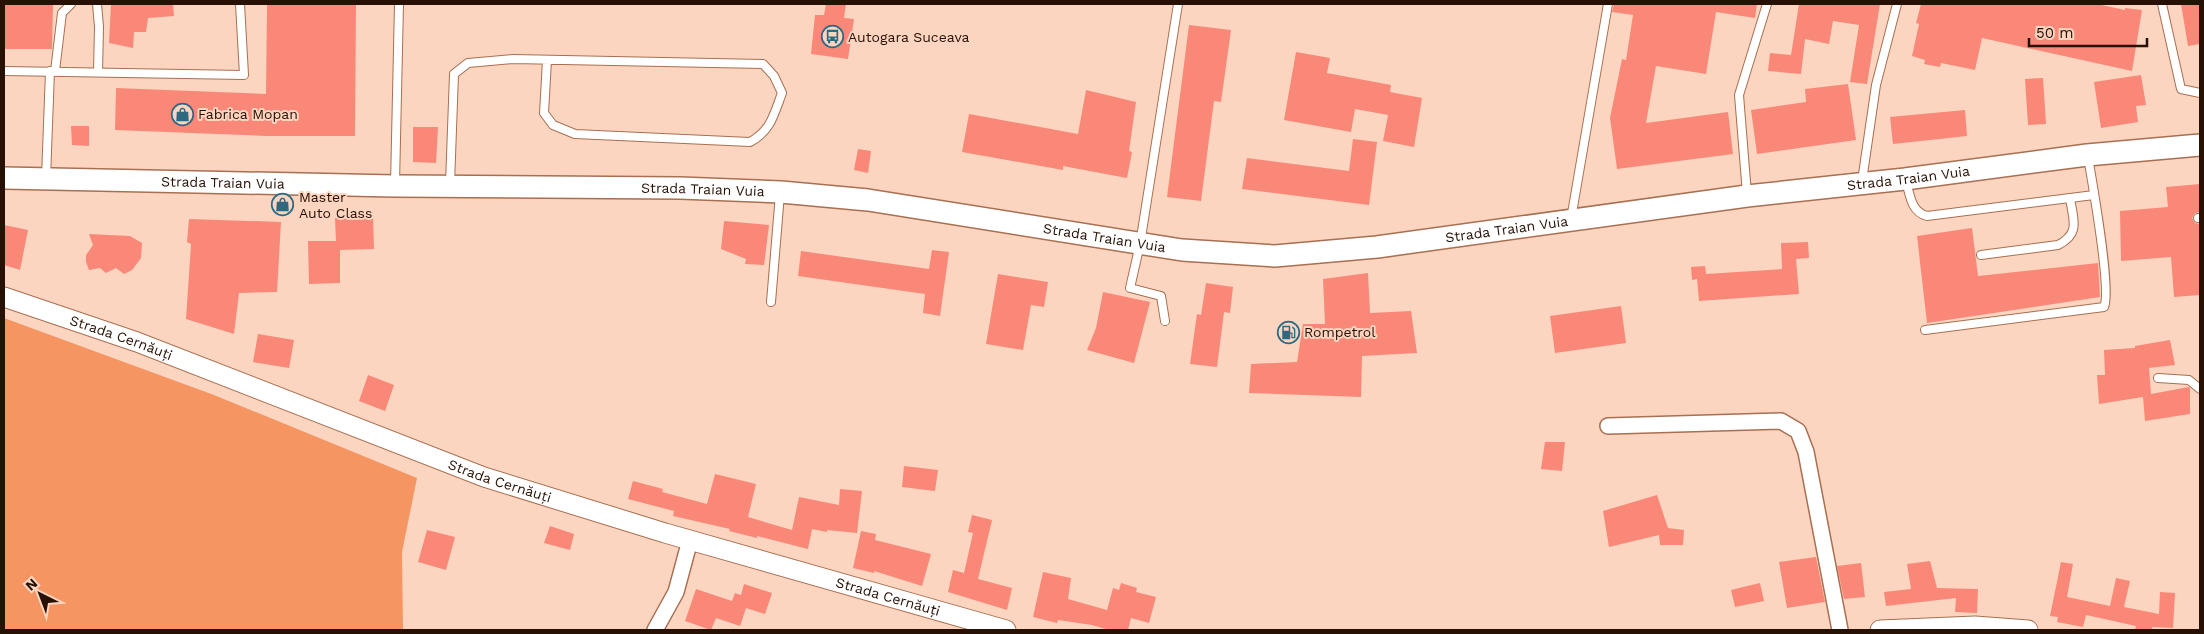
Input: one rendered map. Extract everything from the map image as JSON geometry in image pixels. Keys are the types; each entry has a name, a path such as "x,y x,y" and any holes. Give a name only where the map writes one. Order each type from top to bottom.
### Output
{"main road":[{"name":"Strada Traian Vuia","path":"4,178 396,186 680,188 780,192 868,200 992,218 1140,244 1220,254 1283,256 1377,247 1747,196 1905,179 2088,155 2200,145"}],"street":[{"name":"Strada Cernăuți","path":"4,297 137,342 484,477 690,540 1006,630"},
{"path":"1608,426 1781,421 1798,431 1806,452 1840,630"},
{"path":"655,630 676,592 690,540"},
{"path":"1880,630 1975,626 2028,630"}],"lane":[{"path":"46,178 52,71 62,13 71,4"},
{"path":"97,4 99,27 98,72"},
{"path":"4,71 244,75 240,4"},
{"path":"396,186 399,4"},
{"path":"1165,321 1161,296 1130,288 1140,244 1178,4"},
{"path":"1571,220 1608,4"},
{"path":"1747,196 1739,96 1767,4"},
{"path":"1861,183 1876,85 1897,4"},
{"path":"2162,4 2181,89 2200,93"},
{"path":"450,186 454,74 468,63 547,60 763,64 774,76 782,93 769,126 761,136 750,142 575,134 553,125 544,113 547,60"},
{"path":"1925,330 2104,307 2107,301 2088,155"},
{"path":"1905,179 1913,207 1921,214 1927,216 2094,195"},
{"path":"771,302 780,192"},
{"path":"1981,255 2058,246 2072,234 2075,228 2070,198"},
{"path":"2158,378 2188,380 2200,390"}],"shaded area":[{"path":"4,318 214,395 417,478 402,552 403,630 4,630"}],"building":[{"path":"4,4 53,4 52,49 4,49"},
{"path":"111,4 173,4 174,16 148,18 146,32 134,32 133,48 109,43"},
{"path":"267,4 356,4 355,136 267,136 115,130 116,88 266,94"},
{"name":"Autogara Suceava","path":"826,4 846,4 844,18 854,19 848,59 811,54 815,15 824,15"},
{"path":"1614,4 1757,4 1755,18 1716,12 1706,74 1656,66 1646,123 1728,112 1733,154 1617,169 1610,118 1622,59 1626,60 1633,15 1612,12"},
{"path":"1799,4 1880,4 1867,84 1850,82 1859,25 1833,21 1829,44 1805,39 1801,74 1768,71 1770,53 1791,55"},
{"path":"1921,4 2097,4 2125,10 2125,8 2142,10 2132,71 1982,38 1975,70 1941,63 1940,67 1924,64 1925,60 1912,56 1919,24 1916,23"},
{"path":"2181,4 2200,4 2200,44 2188,46"},
{"path":"1189,25 1231,30 1221,102 1214,101 1201,201 1167,197"},
{"path":"1296,52 1330,58 1327,73 1391,85 1390,92 1422,98 1414,147 1383,141 1388,115 1355,109 1351,132 1284,120"},
{"path":"2141,75 2146,105 2136,106 2138,122 2101,128 2094,82"},
{"path":"2043,78 2046,124 2028,125 2025,79"},
{"path":"1848,84 1856,140 1757,154 1751,110 1806,102 1805,89"},
{"path":"1086,90 1136,102 1129,151 1132,152 1127,178 1063,166 1063,170 962,152 969,114 1078,134"},
{"path":"1965,110 1967,136 1893,144 1890,117"},
{"path":"71,126 89,126 89,146 72,145"},
{"path":"413,127 438,127 436,163 413,162"},
{"path":"1353,139 1377,142 1369,205 1242,189 1247,158 1349,171"},
{"path":"858,149 871,151 868,173 854,170"},
{"path":"2200,184 2200,212 2195,213 2192,218 2195,223 2200,224 2200,295 2174,297 2171,257 2121,261 2120,211 2168,207 2166,187"},
{"path":"373,217 374,249 340,250 340,283 309,284 308,241 336,241 335,218"},
{"path":"189,219 281,222 277,292 239,293 234,334 186,319 191,244 187,242"},
{"path":"724,221 769,225 764,265 745,264 746,259 721,249"},
{"path":"4,225 28,230 20,270 4,265"},
{"path":"1972,228 1978,276 2098,263 2100,297 1927,323 1917,236"},
{"path":"89,234 130,236 142,243 141,258 132,270 124,274 116,268 106,273 100,268 89,270 86,255 93,245"},
{"path":"1808,242 1809,258 1796,259 1799,294 1699,301 1697,279 1692,280 1691,267 1705,266 1706,274 1782,269 1781,243"},
{"path":"932,250 949,252 940,316 923,313 925,294 798,276 801,251 929,269"},
{"path":"1368,273 1370,313 1411,311 1417,353 1362,356 1361,397 1249,393 1251,364 1297,362 1303,324 1325,324 1323,279"},
{"path":"998,274 1048,282 1044,307 1031,305 1023,350 986,344"},
{"path":"1206,283 1233,287 1230,313 1224,312 1217,367 1190,364 1197,314 1201,315"},
{"path":"1103,292 1150,302 1134,363 1087,350 1096,328"},
{"path":"1621,306 1626,343 1555,353 1550,316"},
{"path":"258,334 294,340 289,368 253,362"},
{"path":"2170,340 2175,365 2149,368 2151,394 2189,387 2190,414 2145,421 2143,397 2099,404 2097,375 2105,375 2104,350 2135,348 2135,346"},
{"path":"368,375 394,385 385,411 359,401"},
{"path":"1545,442 1565,442 1562,471 1541,469"},
{"path":"904,466 938,470 935,491 902,487"},
{"path":"715,474 756,484 748,517 792,530 799,497 839,505 840,489 862,491 857,533 827,530 827,532 812,529 808,549 673,516 674,511 628,499 633,481 663,489 662,492 707,504"},
{"path":"1657,495 1668,528 1684,530 1683,545 1660,545 1659,535 1609,547 1603,511"},
{"path":"972,515 992,520 978,579 1012,588 1007,610 948,592 953,570 964,573 973,533 968,532"},
{"path":"550,526 574,534 570,550 544,543"},
{"path":"427,530 455,537 446,570 418,562"},
{"path":"861,531 876,534 875,540 931,554 922,586 874,571 874,573 853,568"},
{"path":"1816,557 1825,602 1787,608 1779,562"},
{"path":"1930,561 1937,588 1978,589 1977,613 1955,612 1956,598 1886,606 1884,592 1911,589 1907,564"},
{"path":"2061,562 2073,564 2067,597 2110,606 2116,578 2130,581 2124,607 2159,614 2160,592 2175,593 2173,628 2152,627 2152,630 2135,630 2136,626 2086,615 2083,627 2057,622 2058,617 2050,616"},
{"path":"1861,563 1865,597 1844,599 1837,566"},
{"path":"1043,572 1071,578 1068,599 1107,610 1113,588 1119,590 1121,583 1137,588 1136,592 1156,597 1149,623 1131,618 1128,630 1109,630 1092,625 1058,620 1057,623 1033,617"},
{"path":"1760,583 1764,601 1735,607 1731,590"},
{"path":"744,584 772,593 765,614 746,608 740,626 716,618 711,630 685,621 696,589 732,601 735,593 741,595"}],"place":[{"name":"Autogara Suceava","path":"832,37"},
{"name":"Fabrica Mopan","path":"182,114"},
{"name":"Master Auto Class","path":"283,205"},
{"name":"Rompetrol","path":"1288,332"}]}
